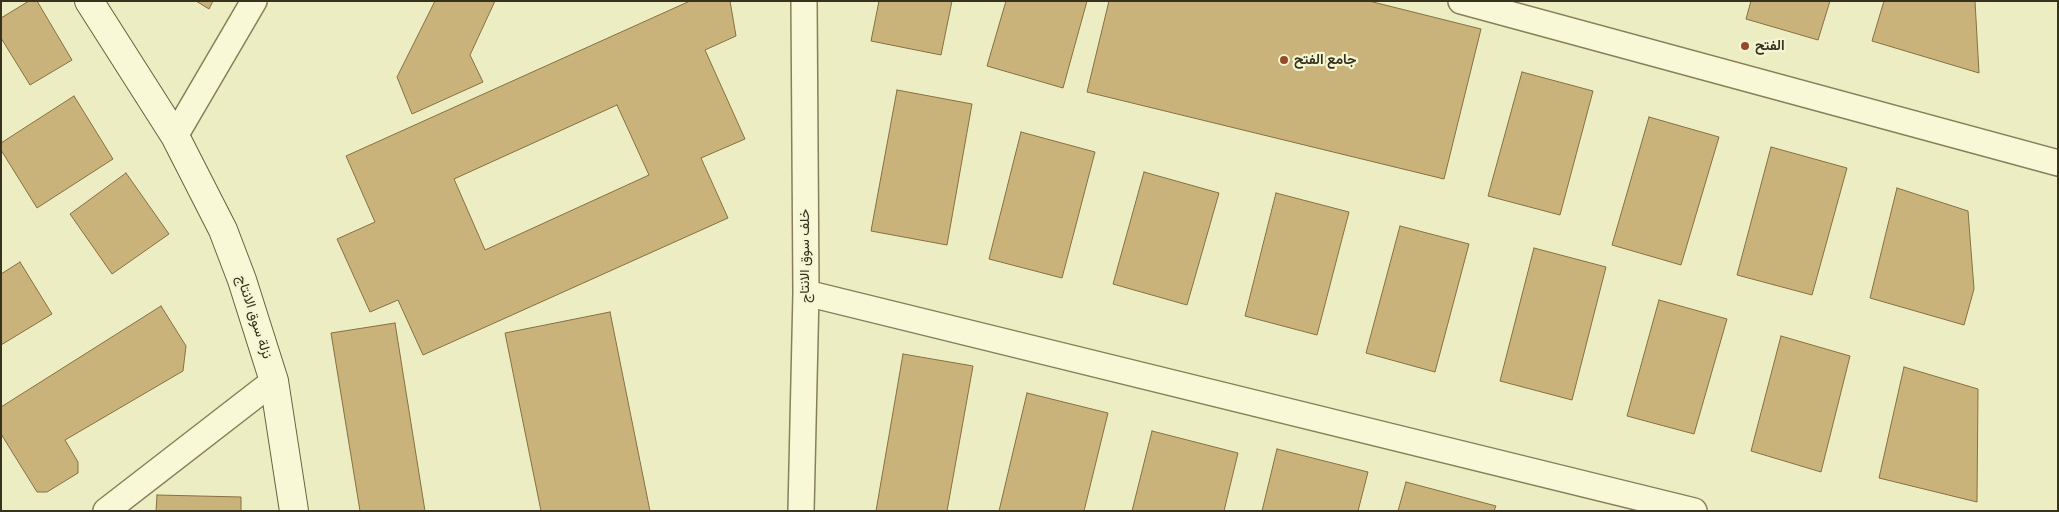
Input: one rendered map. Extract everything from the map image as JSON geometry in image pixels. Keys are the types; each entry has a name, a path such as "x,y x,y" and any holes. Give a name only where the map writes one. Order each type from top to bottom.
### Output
{"street":[{"name":"نزلة سوق الانتاج","path":"89,1 175,136 223,230 245,288 274,381 294,511"},
{"path":"175,136 254,1"},
{"name":"خلف سوق الانتاج","path":"802,511 806,293 804,1"},
{"path":"1460,1 2058,163"},
{"path":"806,293 1694,511"},
{"path":"106,511 274,381"}],"building":[{"path":"29,1 37,1 72,60 30,85 1,38 1,18"},
{"path":"196,1 213,1 209,9"},
{"path":"435,1 495,1 470,55 483,82 412,114 397,77"},
{"path":"690,1 730,1 736,36 705,50 745,139 701,158 728,218 423,355 398,300 370,312 337,239 375,222 346,156","holes":["617,105 649,175 485,250 454,179"]},
{"path":"879,1 952,1 941,55 871,41"},
{"path":"1006,1 1087,1 1063,88 987,66"},
{"name":"جامع الفتح","path":"1109,1 1369,1 1481,29 1444,179 1087,92"},
{"path":"1751,1 1830,1 1818,40 1746,19"},
{"path":"1884,1 1975,1 1979,73 1872,41"},
{"path":"1522,72 1593,91 1560,215 1488,196"},
{"path":"897,90 972,104 947,245 871,231"},
{"path":"74,96 113,159 37,208 1,150 1,143"},
{"path":"1649,117 1719,137 1681,265 1612,245"},
{"path":"1021,132 1095,152 1062,278 989,259"},
{"path":"1771,147 1847,168 1812,295 1737,275"},
{"path":"1144,172 1219,193 1187,305 1113,284"},
{"path":"126,173 169,234 112,274 70,214"},
{"path":"1897,188 1968,211 1974,289 1964,325 1870,298"},
{"path":"1276,193 1349,212 1317,335 1245,316"},
{"path":"1400,226 1469,244 1435,372 1366,353"},
{"path":"1534,248 1606,267 1572,400 1500,381"},
{"path":"20,262 52,314 1,345 1,274"},
{"path":"1659,300 1727,319 1694,434 1627,416"},
{"path":"161,306 186,346 183,371 65,440 78,462 78,473 47,492 37,492 1,434 1,407"},
{"path":"610,312 650,511 541,511 505,333"},
{"path":"395,323 425,511 360,511 331,333"},
{"path":"1781,336 1850,356 1821,472 1751,451"},
{"path":"903,354 973,366 947,511 876,511"},
{"path":"1904,367 1978,389 1977,502 1879,478"},
{"path":"1027,393 1108,413 1084,511 999,511"},
{"path":"1152,431 1238,453 1224,511 1132,511"},
{"path":"1277,449 1368,472 1358,511 1262,511"},
{"path":"1406,482 1496,506 1494,511 1398,511"},
{"path":"157,495 241,497 241,511 156,511"}],"place":[{"name":"الفتح","path":"1745,46"},
{"name":"جامع الفتح","path":"1284,60"}]}
